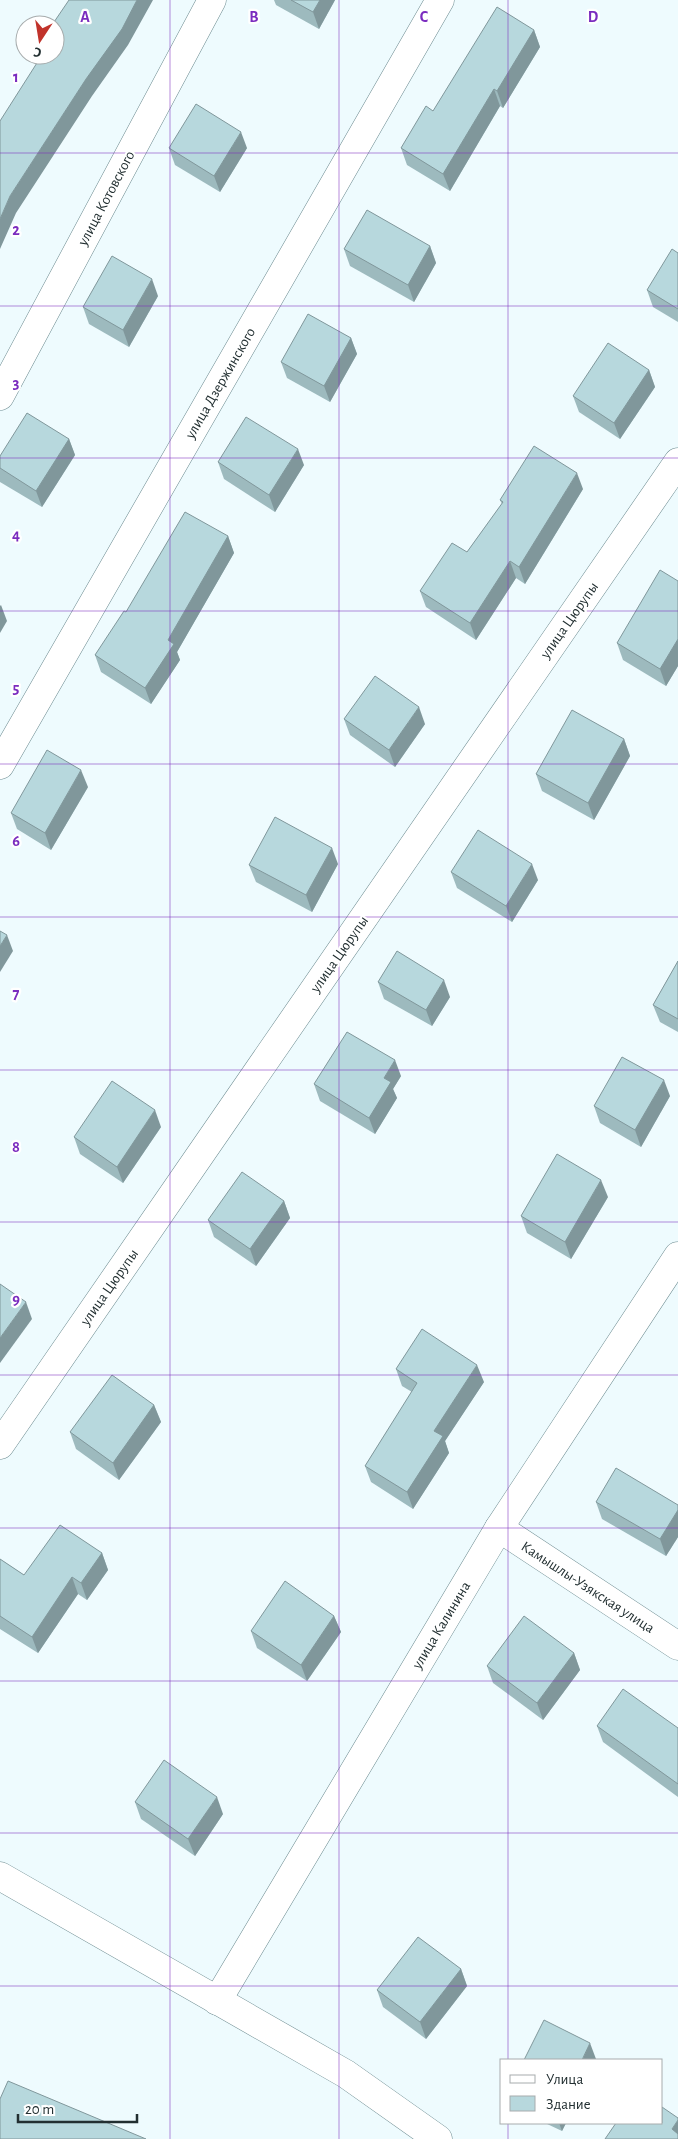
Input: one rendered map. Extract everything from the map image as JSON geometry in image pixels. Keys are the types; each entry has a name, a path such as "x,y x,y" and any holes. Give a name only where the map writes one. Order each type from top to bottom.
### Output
{"street":[{"name":"улица Котовского","path":"0,396 212,0"},
{"name":"улица Дзержинского","path":"0,765 440,0"},
{"name":"улица Цюрупы","path":"0,1445 678,462"},
{"name":"улица Калинина","path":"217,2001 499,1528 678,1256"},
{"name":"Камышлы-Узякская улица","path":"499,1528 678,1646"},
{"path":"0,1876 346,2074 438,2139"}],"building":[{"path":"69,0 137,0 122,29 86,79 10,196 0,219 0,121 36,65 65,65 65,15 59,15"},
{"path":"291,0 320,0 313,12"},
{"path":"497,7 534,30 497,91 494,89 443,174 401,148 426,106 433,111"},
{"path":"196,104 241,132 214,176 169,148"},
{"path":"367,210 430,246 408,285 344,249"},
{"path":"672,249 678,253 678,309 647,290"},
{"path":"112,256 152,279 123,330 83,307"},
{"path":"308,314 351,338 324,386 281,362"},
{"path":"608,343 649,370 614,423 573,396"},
{"path":"27,413 69,439 36,491 0,468 0,456"},
{"path":"246,417 298,449 269,495 218,462"},
{"path":"534,446 577,473 519,567 510,561 470,623 420,591 452,543 467,552 503,502 500,500"},
{"path":"185,512 228,536 168,640 174,644 145,688 95,655 124,611 126,612"},
{"path":"660,570 678,581 678,639 660,669 617,643"},
{"path":"375,676 419,707 389,750 344,719"},
{"path":"572,710 624,739 588,803 536,774"},
{"path":"47,750 81,770 45,833 11,813"},
{"path":"275,817 332,848 306,895 249,865"},
{"path":"478,830 532,864 506,906 451,872"},
{"path":"0,931 7,935 0,946"},
{"path":"397,951 444,980 426,1010 378,982"},
{"path":"678,961 678,1019 653,1005"},
{"path":"347,1032 395,1060 384,1078 391,1082 369,1118 314,1084"},
{"path":"622,1057 664,1080 635,1130 594,1106"},
{"path":"112,1081 155,1110 117,1167 74,1137"},
{"path":"557,1154 601,1180 565,1242 521,1216"},
{"path":"242,1172 284,1201 250,1249 208,1220"},
{"path":"0,1284 26,1302 0,1338"},
{"path":"422,1329 477,1365 434,1431 443,1436 407,1492 365,1466 417,1383 396,1369"},
{"path":"112,1375 154,1405 113,1463 70,1432"},
{"path":"616,1468 678,1505 678,1510 660,1539 596,1502"},
{"path":"60,1525 102,1553 81,1583 72,1577 32,1637 0,1616 0,1559 24,1575"},
{"path":"285,1581 334,1616 301,1665 251,1631"},
{"path":"524,1616 574,1653 537,1703 487,1666"},
{"path":"623,1689 678,1728 678,1784 597,1726"},
{"path":"164,1760 217,1797 188,1839 135,1802"},
{"path":"418,1937 461,1969 420,2022 377,1990"},
{"path":"544,2020 590,2043 582,2059 524,2059"},
{"path":"8,2081 146,2139 0,2139 0,2099"},
{"path":"663,2108 678,2118 672,2129 678,2134 678,2139 605,2139 615,2124 663,2124"}]}
